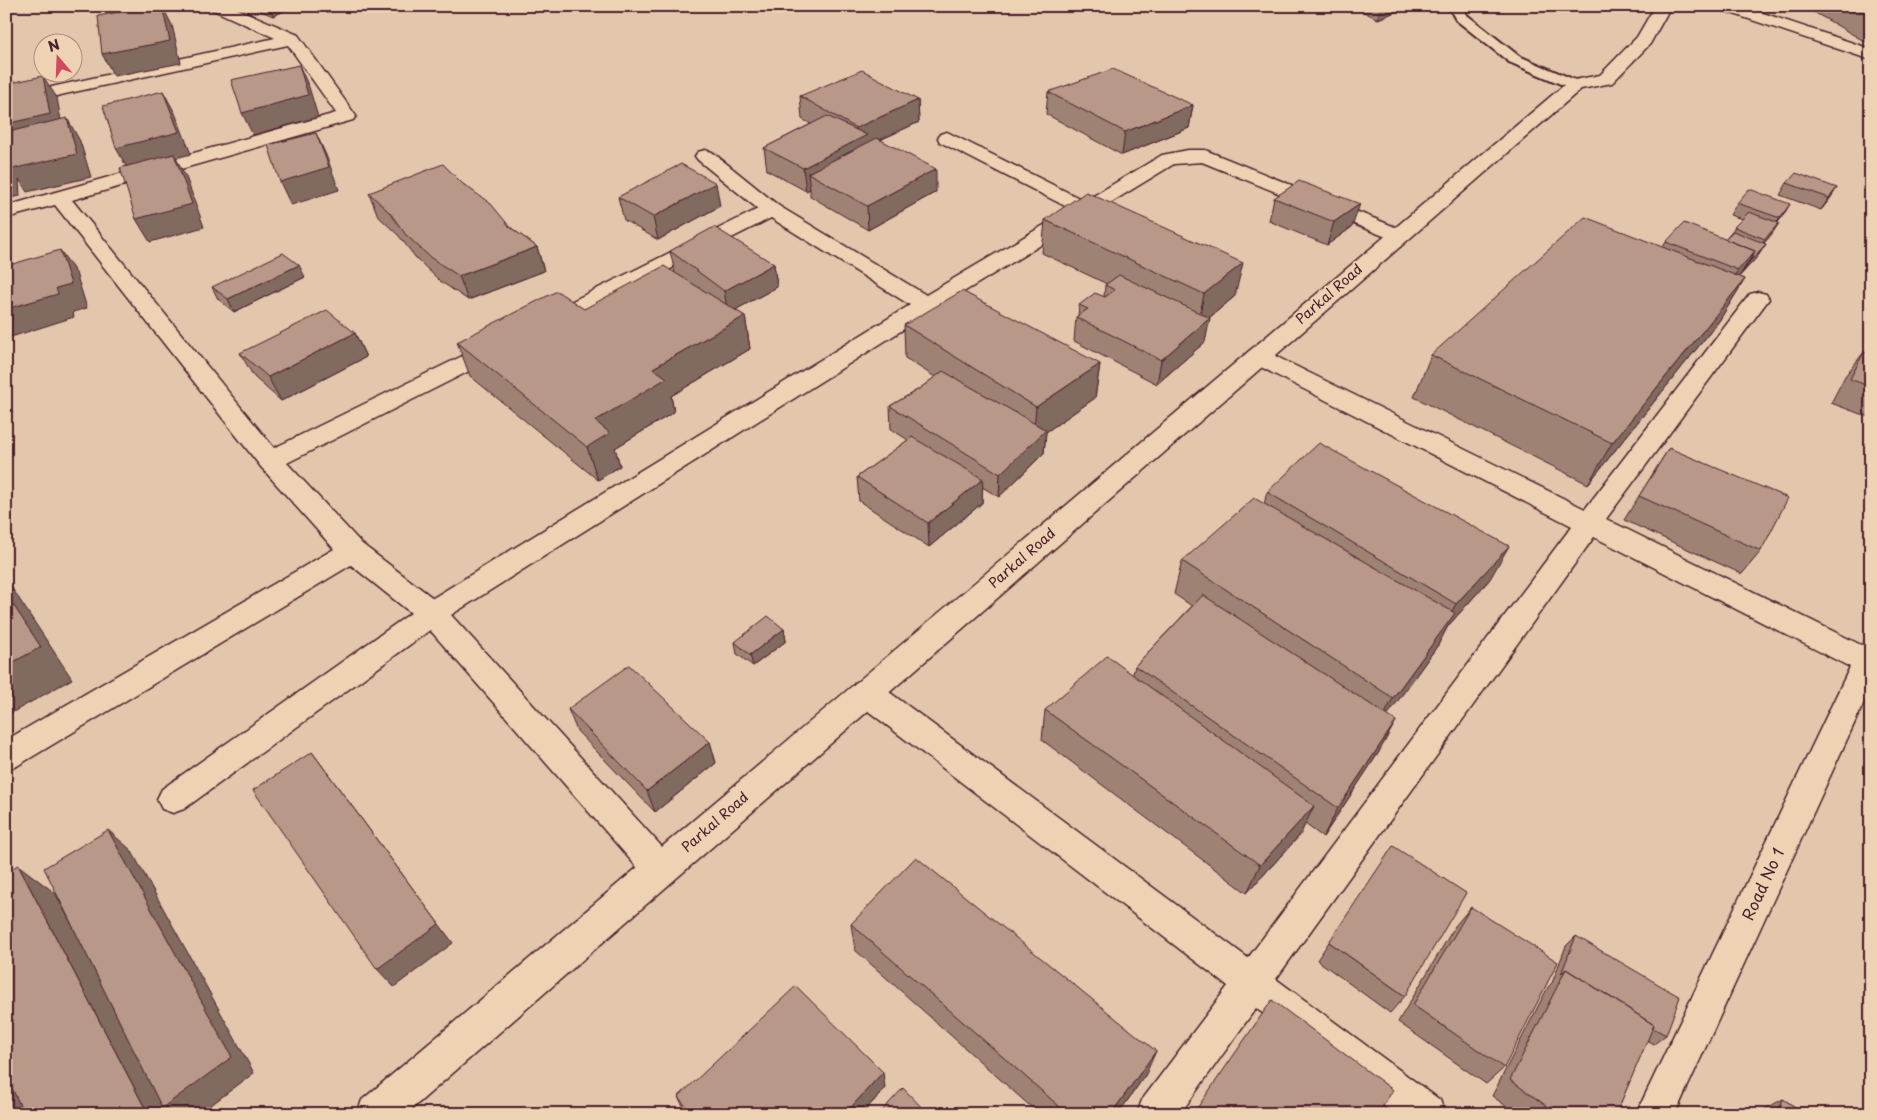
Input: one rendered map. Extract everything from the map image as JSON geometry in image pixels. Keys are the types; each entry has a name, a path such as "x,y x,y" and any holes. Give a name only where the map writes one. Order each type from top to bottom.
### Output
{"street":[{"path":"6,212 347,116 292,39 217,6"},
{"name":"Parkal Road","path":"376,1114 1575,85 1606,79 1644,40 1663,6"},
{"path":"1725,6 1871,55"},
{"path":"6,102 292,39"},
{"path":"946,138 1085,209"},
{"path":"705,156 772,210 926,305"},
{"path":"173,799 432,613 926,305 1169,160 1188,156 1205,156 1398,235"},
{"path":"59,197 270,461 352,551 432,613 660,870"},
{"path":"270,461 772,210"},
{"path":"1156,1114 1589,523 1758,299"},
{"path":"1257,356 1589,523 1869,660"},
{"path":"6,756 352,551"},
{"name":"Road No 1","path":"1655,1114 1869,660"},
{"path":"866,692 1426,1114"}],"lane":[{"path":"1455,6 1461,17 1514,59 1575,85"}],"building":[{"path":"150,6 162,6 170,41 102,54 98,16"},
{"path":"1853,6 1871,6 1871,16"},
{"path":"299,65 308,95 242,113 231,80"},
{"path":"1113,69 1193,105 1125,132 1048,92"},
{"path":"862,70 918,100 856,128 800,96"},
{"path":"32,78 32,82 44,82 50,114 6,124 6,84"},
{"path":"163,91 179,132 116,148 103,106"},
{"path":"827,116 867,135 803,168 764,148"},
{"path":"67,118 77,154 12,169 12,131"},
{"path":"316,133 329,167 280,182 268,145"},
{"path":"877,138 936,169 867,206 808,173"},
{"path":"174,154 192,204 136,219 120,168"},
{"path":"443,164 463,184 491,204 510,227 537,247 459,276 431,258 406,235 390,213 369,193"},
{"path":"681,164 716,183 653,217 618,197"},
{"path":"1796,173 1837,188 1829,198 1787,183"},
{"path":"1299,181 1360,204 1334,222 1274,198"},
{"path":"1749,189 1790,204 1780,218 1737,203"},
{"path":"1086,192 1243,263 1204,294 1045,220"},
{"path":"1749,212 1779,223 1765,239 1734,227"},
{"path":"1585,217 1745,279 1612,443 1431,355"},
{"path":"1684,223 1755,251 1738,270 1666,242"},
{"path":"714,227 774,264 724,291 670,251"},
{"path":"1733,231 1766,244 1750,261 1755,251 1725,239"},
{"path":"60,250 71,284 56,288 58,294 6,309 6,266"},
{"path":"283,253 299,265 228,299 212,287"},
{"path":"664,266 745,316 653,368 667,378 595,421 610,433 587,447 457,342 557,291 584,309"},
{"path":"1119,275 1210,318 1161,360 1076,317 1088,309 1079,305 1095,293 1105,297 1115,290 1105,285"},
{"path":"962,291 1100,364 1036,407 904,325"},
{"path":"327,310 355,333 268,377 240,353"},
{"path":"1864,352 1871,355 1871,387 1850,379"},
{"path":"943,371 1046,430 1000,474 890,406 919,389"},
{"path":"912,437 983,479 928,523 857,477"},
{"path":"1319,443 1509,546 1456,604 1267,492"},
{"path":"1669,448 1788,498 1761,551 1639,496"},
{"path":"1254,498 1455,613 1393,698 1182,561"},
{"path":"6,594 41,647 6,666"},
{"path":"1203,595 1396,721 1338,808 1135,666"},
{"path":"768,616 784,629 750,655 735,642"},
{"path":"1107,656 1314,806 1260,865 1045,710"},
{"path":"629,665 710,742 647,791 568,709"},
{"path":"312,752 439,924 377,969 253,790"},
{"path":"108,830 232,1057 162,1108 44,868"},
{"path":"1393,846 1466,893 1405,996 1329,942"},
{"path":"916,857 1156,1051 1111,1114 1068,1114 851,924"},
{"path":"18,865 148,1114 24,1114 6,1075 6,872"},
{"path":"1471,907 1558,962 1504,1068 1413,1005"},
{"path":"1576,936 1680,997 1666,1035 1653,1028 1654,1025 1566,969 1561,974"},
{"path":"1566,969 1654,1025 1616,1114 1558,1114 1510,1080"},
{"path":"796,986 883,1072 845,1114 693,1114 678,1097"},
{"path":"1272,1000 1393,1090 1378,1114 1193,1114"},
{"path":"903,1088 928,1114 879,1114"},
{"path":"6,1099 13,1114 6,1114"},
{"path":"1783,1099 1806,1114 1778,1114"}]}
